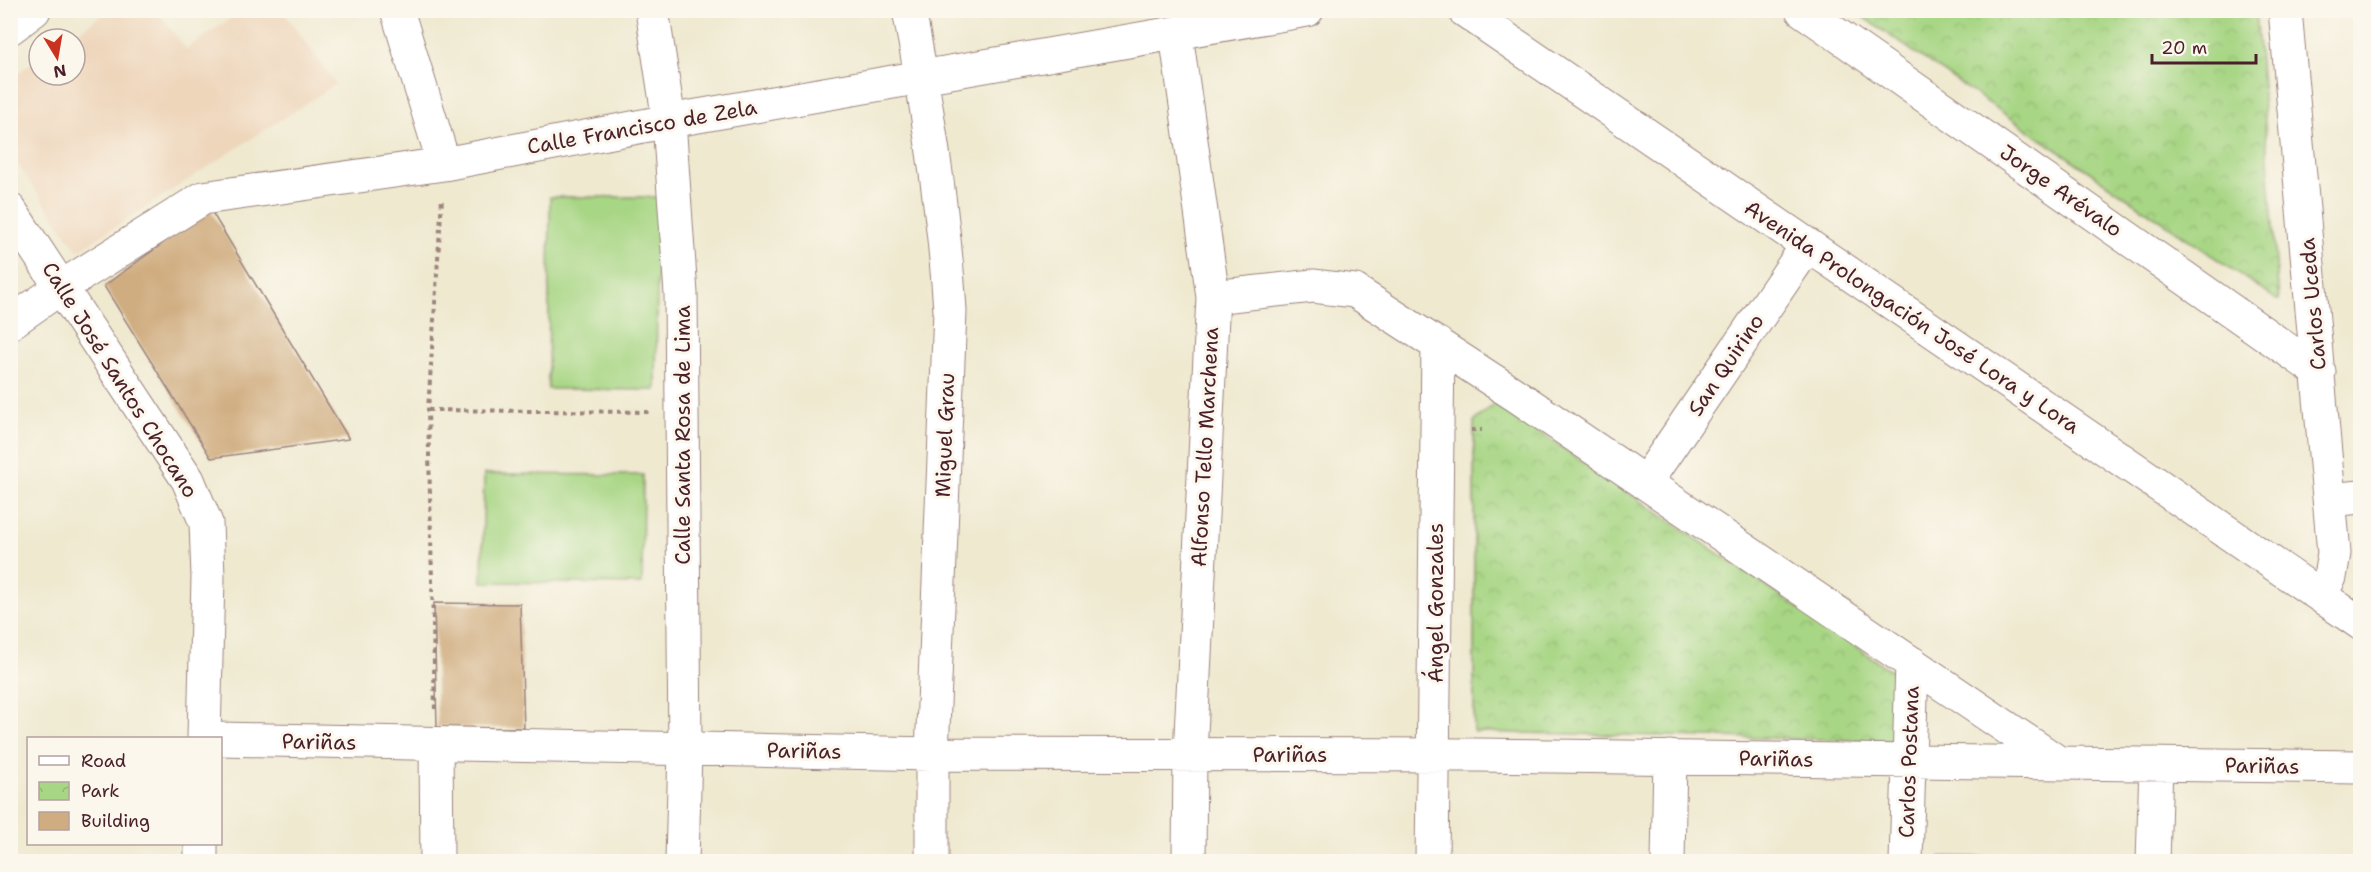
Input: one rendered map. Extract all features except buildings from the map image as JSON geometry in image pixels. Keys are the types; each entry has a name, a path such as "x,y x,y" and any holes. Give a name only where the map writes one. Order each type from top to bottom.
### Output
{"street":[{"path":"10,27 34,10"},
{"path":"397,10 444,164"},
{"name":"Calle Santa Rosa de Lima","path":"652,10 669,121 681,294 685,749 682,861"},
{"name":"Miguel Grau","path":"909,10 922,78 947,249 950,311 932,754 932,861"},
{"name":"Calle Francisco de Zela","path":"10,322 203,198 444,164 669,121 1307,10"},
{"name":"Avenida Prolongación José Lora y Lora","path":"1464,10 2361,623"},
{"name":"Jorge Arévalo","path":"1802,10 2319,372"},
{"name":"Carlos Uceda","path":"2285,10 2319,372 2345,499 2330,577 2320,595"},
{"name":"Alfonso Tello Marchena","path":"1176,34 1213,297 1190,754 1189,861"},
{"name":"Calle José Santos Chocano","path":"10,210 63,286 188,480 206,523 208,577 204,737"},
{"name":"San Quirino","path":"1645,483 1807,246"},
{"path":"1213,297 1313,286 1355,291 1438,344 2059,763"},
{"name":"Ángel Gonzales","path":"1432,861 1438,344"},
{"name":"Carlos Postana","path":"1906,861 1911,663"},
{"name":"Pariñas","path":"222,740 932,754 1670,757 2361,767"},
{"path":"436,744 437,861"},
{"path":"1668,861 1670,757"},
{"path":"2153,861 2156,764"},
{"path":"201,845 201,861"}],"path":[{"path":"436,744 428,410 444,164"},
{"path":"428,410 682,412"}],"shaded area":[{"path":"108,11 157,11 186,49 241,11 283,11 336,84 78,251 11,155 11,78 27,67 27,87 87,87 87,27 85,27"}],"green space":[{"path":"1854,11 2256,11 2279,300 2277,300"},
{"path":"550,197 658,197 656,390 548,389"},
{"path":"1496,403 1905,680 1902,741 1474,732 1474,421"},
{"path":"484,474 643,475 642,584 482,582"},
{"path":"1940,857 2088,859 2088,861 1940,862"}]}
